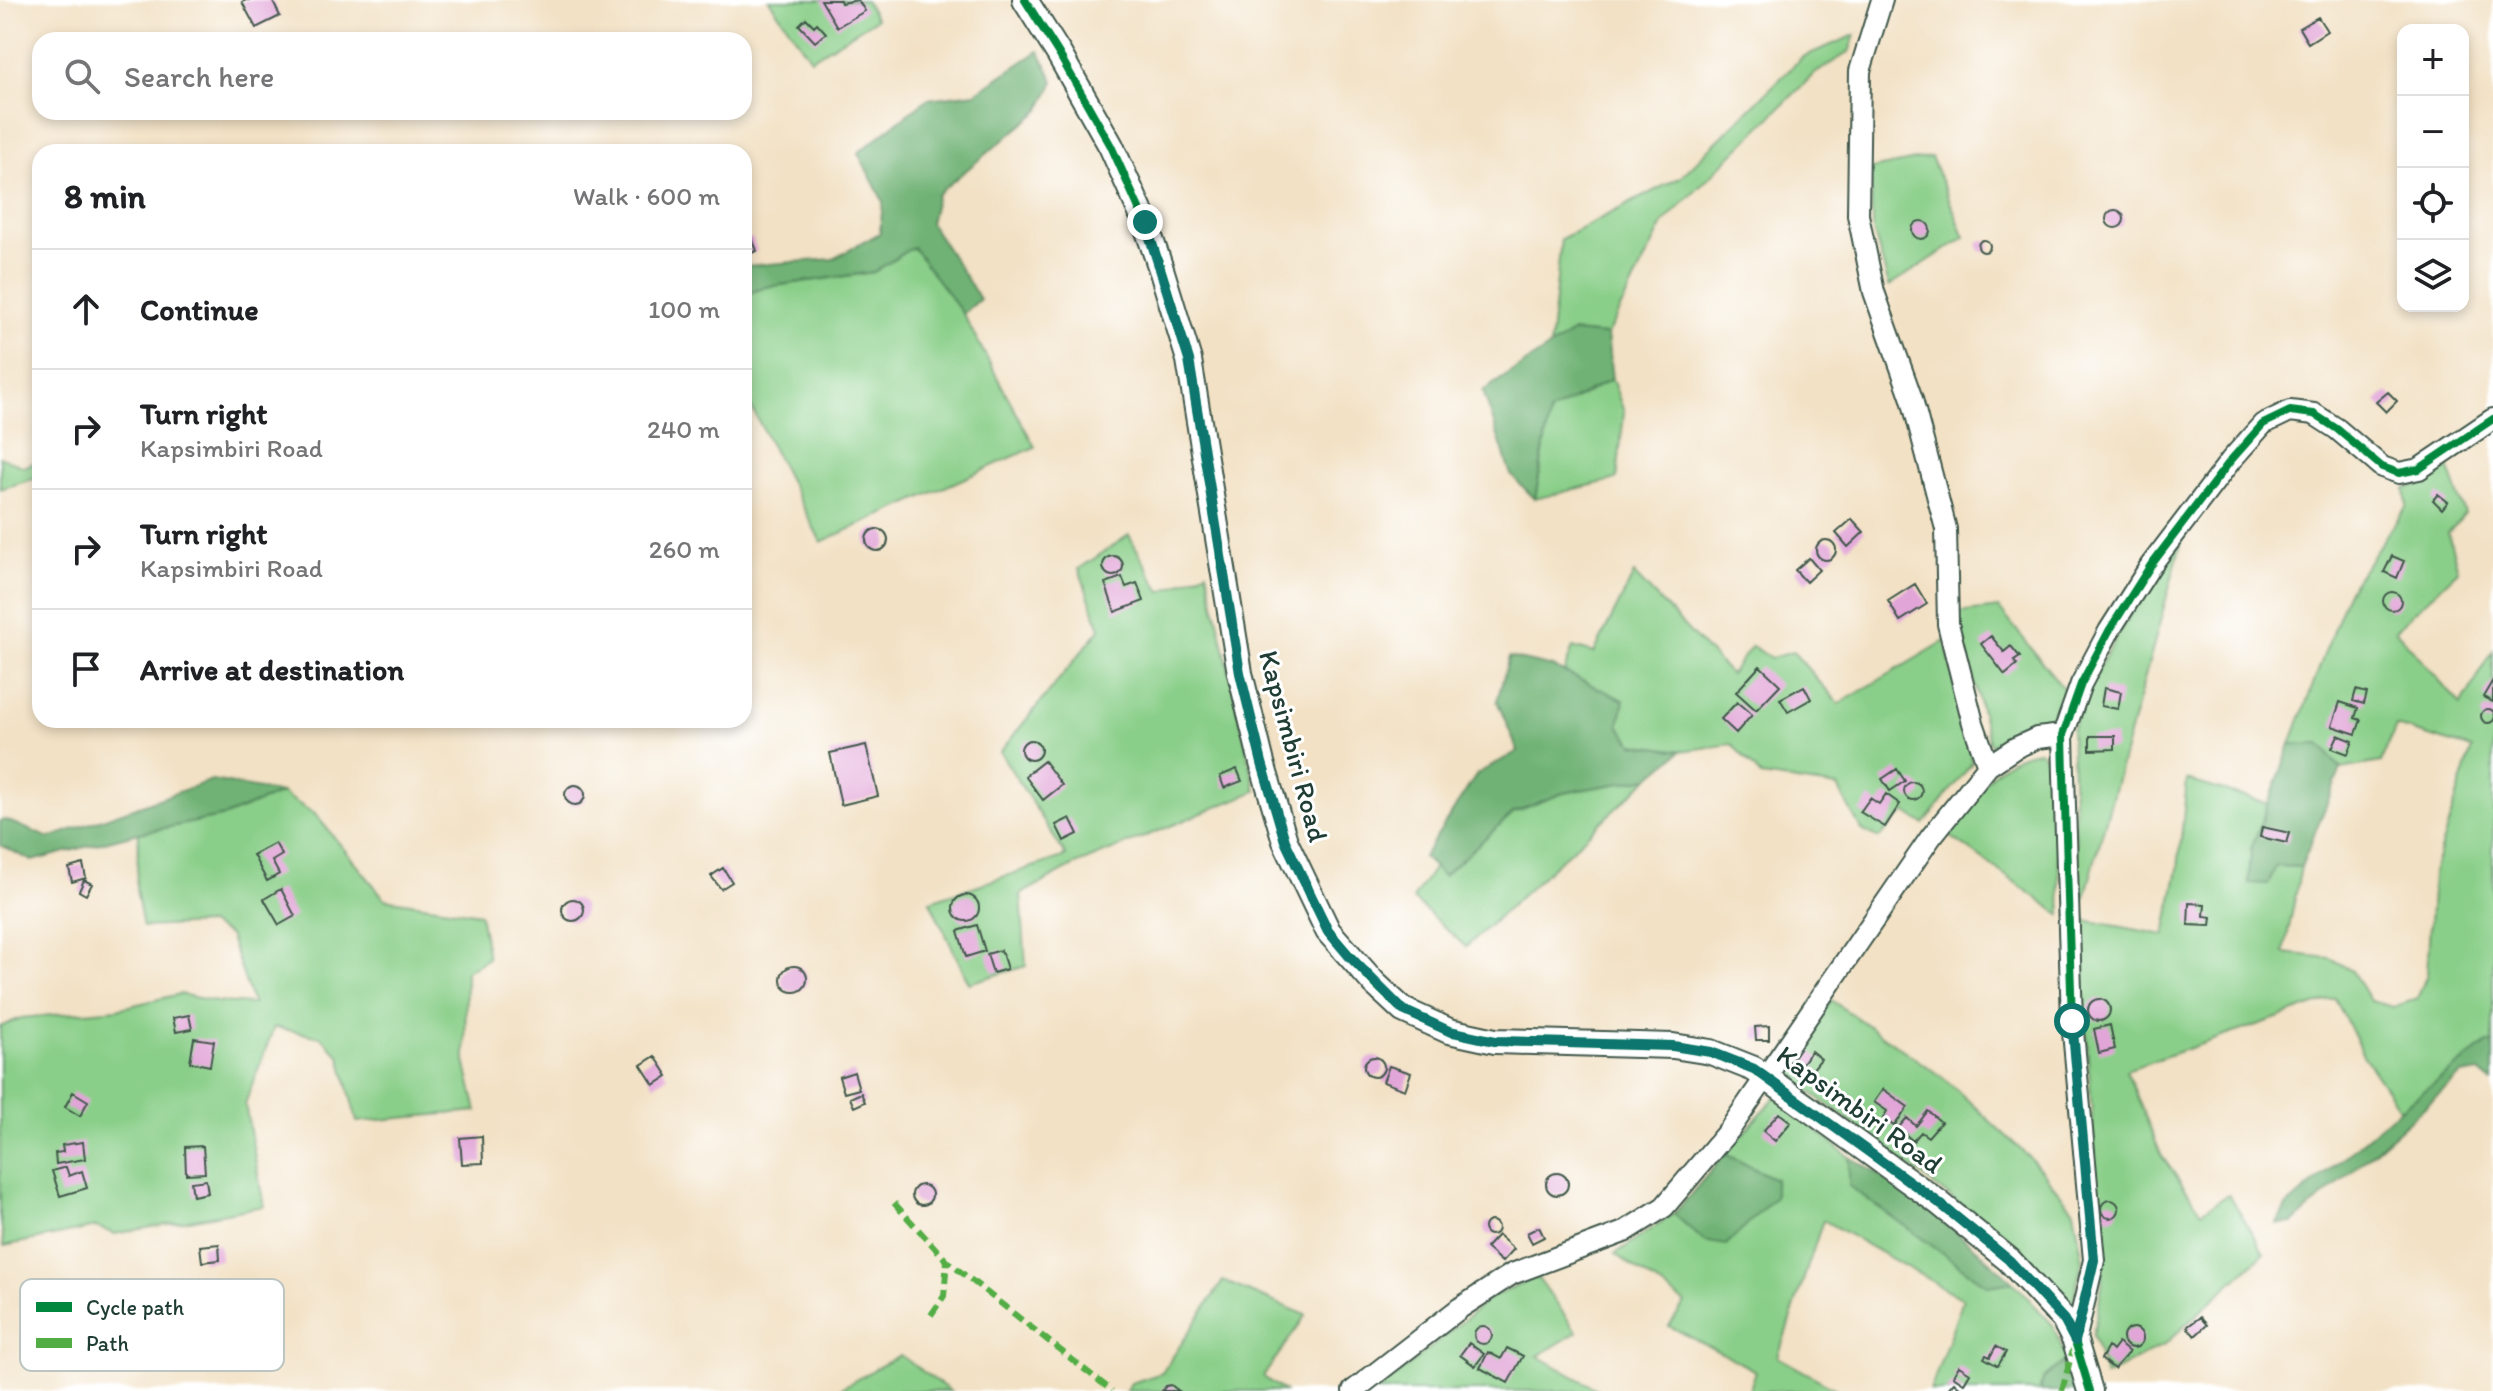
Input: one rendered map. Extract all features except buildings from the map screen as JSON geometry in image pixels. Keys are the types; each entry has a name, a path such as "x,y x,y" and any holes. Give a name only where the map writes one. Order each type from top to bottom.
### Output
{"street":[{"name":"Kapsimbiri Road","path":"1025,0 1111,146 1145,222 1162,272 1189,360 1240,673 1262,763 1285,841 1328,931 1374,983 1403,1010 1449,1031 1495,1041 1673,1046 1711,1052 1767,1077 1938,1202 2009,1260 2064,1320 2075,1341 2090,1391"},
{"path":"1882,0 1860,71 1858,215 1874,292 1912,399 1946,529 1948,624 1973,723 1988,766"},
{"path":"2075,1341 2094,1260 2072,1021 2063,735 2081,684 2109,631 2151,565 2231,460 2263,424 2290,411 2314,414 2337,429 2367,457 2399,473 2419,469 2493,419"},
{"path":"1353,1391 1460,1308 1512,1274 1624,1232 1664,1207 1730,1129 1931,837 1988,766 2037,738 2063,735"}],"green space":[{"path":"769,0 865,0 876,19 811,59"},
{"path":"1855,35 1849,52 1813,75 1664,222 1607,335 1573,332 1550,347 1561,239 1681,177 1802,57"},
{"path":"1039,51 1054,81 1040,110 937,194 930,223 980,299 963,314 913,247 874,272 766,287 752,292 752,265 833,259 880,233 883,201 858,153 927,99 975,93"},
{"path":"1931,157 1965,237 1889,286 1872,226 1871,169"},
{"path":"913,247 963,314 1035,447 821,542 752,408 752,292 766,287 874,272"},
{"path":"1573,332 1607,335 1612,379 1550,412 1535,499 1511,475 1483,391"},
{"path":"1612,379 1624,412 1617,479 1535,499 1550,412"},
{"path":"0,457 24,467 32,464 32,479 0,489"},
{"path":"2447,464 2465,514 2448,533 2458,571 2395,630 2461,705 2493,651 2493,1043 2488,1043 2400,1109 2363,1055 2335,998 2126,1070 2161,1155 2202,1212 2229,1194 2264,1253 2165,1344 2105,1376 2093,1335 2103,1280 2079,919 2165,935 2178,869 2187,780 2268,804 2251,849 2276,866 2301,867 2284,953 2330,958 2352,971 2370,1001 2393,1007 2417,999 2427,974 2433,873 2472,749 2396,726 2381,762 2341,769 2320,745 2291,744 2347,593 2407,506 2405,489 2425,482"},
{"path":"1129,535 1161,592 1207,571 1256,791 1073,866 1021,894 1026,966 969,983 930,901 1066,856 1000,752 1100,629 1079,569"},
{"path":"2183,537 2079,919 2071,731 2099,667 2139,599"},
{"path":"1634,574 1730,674 1752,646 1771,658 1793,652 1839,704 1945,641 1972,763 1924,824 1905,812 1879,838 1861,830 1838,787 1761,776 1732,744 1681,751 1633,744 1619,725 1564,672 1573,647 1594,653"},
{"path":"1999,608 2066,692 2045,726 1998,750 1989,742 1957,613"},
{"path":"1509,657 1553,667 1624,700 1619,725 1633,744 1681,751 1649,778 1563,793 1514,812 1443,876 1423,857 1477,774 1518,751 1497,701"},
{"path":"2291,744 2320,744 2341,769 2301,867 2276,866 2268,884 2249,883 2251,849"},
{"path":"2039,751 2054,762 2061,915 1946,833 1985,781 1997,770 2023,754"},
{"path":"1649,778 1466,947 1413,899 1434,867 1443,876 1514,812 1563,793"},
{"path":"212,780 281,793 225,816 139,833 32,861 0,845 0,821 6,820 49,838"},
{"path":"281,793 315,814 385,899 480,914 488,958 466,971 465,1061 477,1111 357,1122 340,1056 321,1037 274,1027 245,1104 264,1206 115,1234 96,1227 4,1246 0,1215 0,1027 21,1018 117,1009 180,994 217,1002 253,1004 229,935 209,924 143,927 136,889 139,833 225,816"},
{"path":"1831,1000 1945,1079 2034,1162 2074,1210 2083,1260 2071,1307 2050,1280 2003,1237 1783,1071"},
{"path":"2488,1043 2493,1043 2493,1083 2480,1072 2461,1075 2293,1223 2277,1224 2286,1207 2400,1109"},
{"path":"1776,1096 1849,1157 1850,1186 1988,1285 2013,1282 2053,1325 2066,1359 2044,1378 2039,1391 1930,1391 1963,1299 1823,1220 1778,1357 1839,1391 1749,1391 1756,1371 1669,1326 1685,1303 1615,1254 1674,1214 1704,1241 1775,1179 1725,1154"},
{"path":"1725,1154 1775,1179 1775,1197 1726,1245 1704,1241 1674,1214"},
{"path":"1849,1157 1894,1184 1935,1215 2013,1282 1988,1286 1849,1186"},
{"path":"1537,1277 1577,1332 1538,1356 1600,1391 1378,1391 1492,1297"},
{"path":"1223,1281 1306,1315 1263,1377 1284,1391 1126,1391 1131,1383 1162,1373"},
{"path":"900,1355 950,1391 836,1391"},
{"path":"2066,1359 2077,1391 2039,1391 2044,1378"}],"marked path":[{"path":"894,1203 947,1261 1112,1391"},
{"path":"931,1315 944,1296 947,1261"},
{"path":"2062,1391 2074,1345"}],"cycle path":[{"path":"1025,0 1111,146 1145,222 1162,272 1189,360 1240,673 1262,763 1285,841 1328,931 1374,983 1403,1010 1449,1031 1495,1041 1673,1046 1711,1052 1754,1069 1938,1202 2009,1260 2064,1320 2075,1341 2090,1391"},
{"path":"2075,1341 2094,1260 2072,1021 2063,735 2081,684 2109,631 2151,565 2231,460 2263,424 2290,411 2314,414 2382,467 2399,473 2419,469 2493,419"}],"route":[{"path":"1145,222 1189,360 1240,673 1285,841 1328,931 1374,983 1403,1010 1449,1031 1495,1041 1673,1046 1711,1052 1754,1069 1869,1150 2009,1260 2064,1320 2075,1341 2094,1260 2072,1021"}]}
